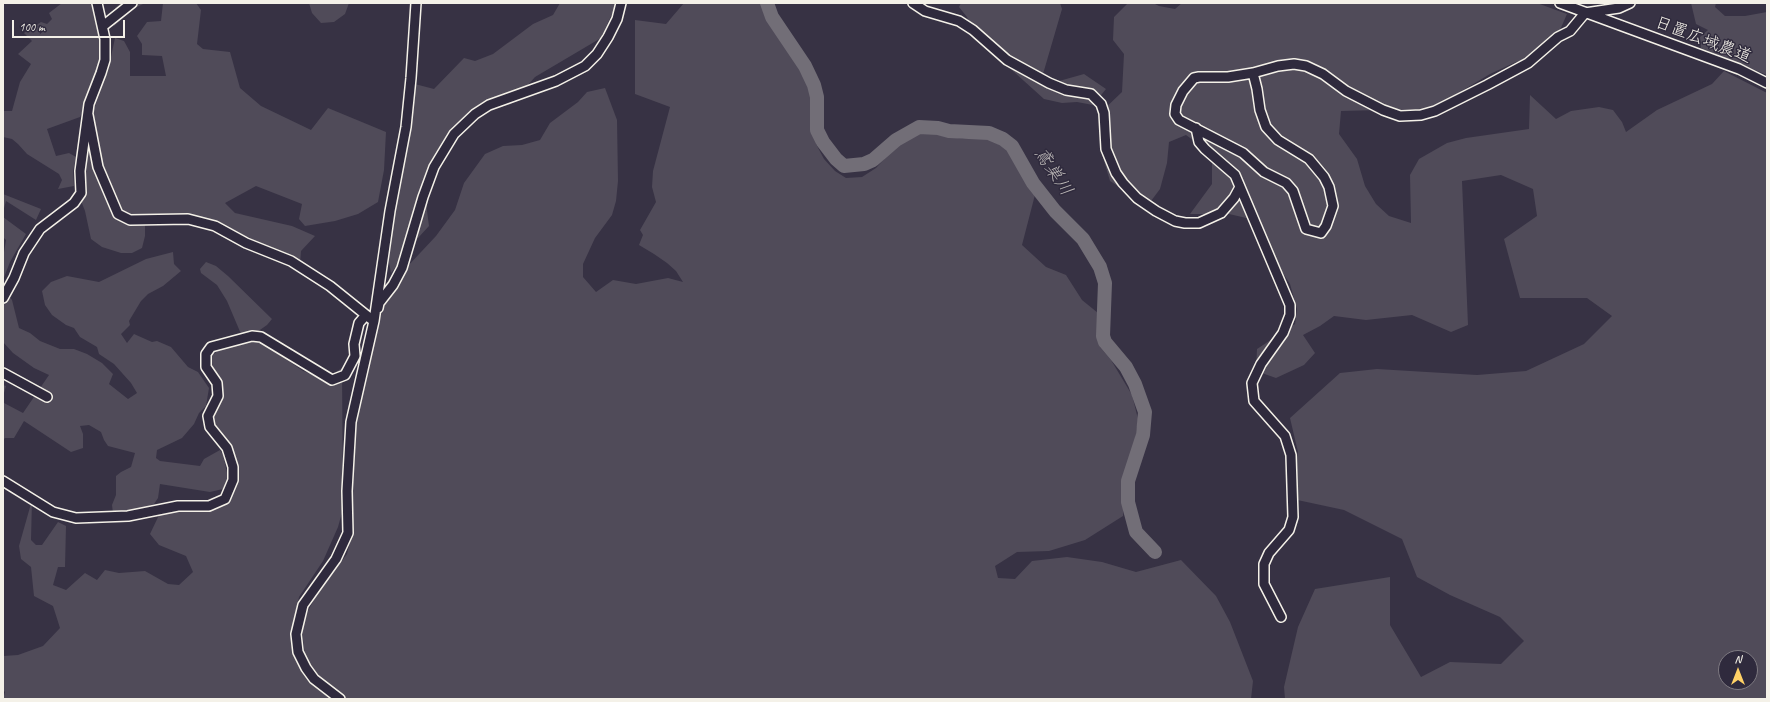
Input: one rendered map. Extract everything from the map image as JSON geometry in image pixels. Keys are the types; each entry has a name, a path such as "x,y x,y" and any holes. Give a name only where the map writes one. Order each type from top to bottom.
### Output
{"street":[{"path":"3,298 24,253 40,229 74,203 81,193 80,171 89,104 102,74 105,60 105,39 97,3"},
{"path":"103,26 132,3"},
{"path":"340,699 314,679 306,668 298,652 296,634 303,606 336,558 348,533 347,491 351,422 406,127 416,3"},
{"path":"3,481 53,512 76,518 128,516 178,506 209,506 225,499 232,480 233,467 227,448 210,427 208,416 218,396 217,383 206,367 206,354 211,347 252,336 261,337 332,380 345,374 355,356 354,344 359,323 370,318 393,285 402,268 423,197 434,167 454,134 475,114 489,105 556,81 585,66 597,54 608,37 621,3"},
{"path":"913,3 925,11 959,21 974,30 1007,60 1049,83 1066,90 1091,94 1101,104 1104,113 1106,150 1116,173 1123,183 1138,198 1156,211 1175,221 1199,223 1220,213 1234,198 1240,188"},
{"name":"日置広域農道","path":"1560,3 1739,69 1767,83"},
{"path":"1253,73 1260,110 1266,127 1278,140 1309,159 1324,177 1329,188 1333,206 1326,226 1321,233 1306,229 1292,191 1286,183 1264,172 1243,153 1179,120 1175,114 1176,105 1183,91 1194,78 1228,77 1294,64 1306,66 1323,74 1346,91 1383,110 1400,116 1421,115 1436,111 1528,63 1558,37 1570,31 1585,13 1619,8 1630,3"},
{"path":"88,115 98,167 118,214 130,220 188,219 215,226 246,243 291,261 330,286 370,318"},
{"path":"1196,128 1199,142 1205,150 1235,176 1290,305 1290,315 1283,333 1261,364 1252,383 1254,401 1285,436 1291,454 1293,517 1289,530 1269,552 1264,564 1264,584 1281,617"},
{"path":"3,373 20,384 47,397"}],"shaded area":[{"path":"62,3 102,3 108,34 98,75 80,117 47,129 56,156 69,153 76,157 73,171 74,186 58,189 62,180 59,174 27,154 12,139 3,137 3,111 12,111 20,82 31,64 18,54 32,41 24,33 41,22 47,24 52,19 49,13"},
{"path":"121,3 145,3 135,8 114,26 115,8"},
{"path":"163,3 196,3 201,10 197,44 203,49 230,52 240,88 261,106 311,130 328,108 386,132 384,170 378,202 358,214 335,221 305,226 299,219 302,204 256,186 225,203 235,213 292,226 315,236 301,251 300,264 194,216 142,216 145,224 145,236 142,248 132,253 121,253 102,247 91,239 85,211 78,193 76,176 87,128 108,71 115,38 124,41 130,52 130,76 166,76 162,56 142,55 142,44 137,36 147,22 161,21"},
{"path":"309,3 349,3 345,14 334,22 321,23 312,13"},
{"path":"560,3 617,3 601,38 535,77 511,104 468,116 428,179 427,211 429,226 391,273 387,252 411,83 434,89 464,58 475,61 493,54 533,24 553,15"},
{"path":"684,3 769,3 769,20 777,34 812,73 819,96 820,121 816,133 816,144 824,159 835,171 846,178 862,177 876,168 902,140 923,132 963,139 983,136 1006,148 1033,171 1037,187 1022,245 1046,267 1066,275 1082,300 1098,313 1100,347 1111,360 1132,395 1138,419 1135,442 1127,468 1123,516 1085,540 1049,551 1017,552 995,566 998,578 1015,579 1032,561 1067,557 1102,562 1136,572 1181,560 1216,596 1230,622 1253,681 1251,699 347,699 317,676 305,656 302,631 308,611 317,594 347,554 353,530 349,517 355,413 368,324 376,300 436,236 455,210 464,183 485,154 503,146 522,145 540,140 550,123 578,102 587,92 605,88 617,120 618,181 616,201 612,215 595,238 583,264 583,277 596,292 613,280 636,284 668,278 683,282 676,271 667,263 639,245 643,235 640,230 656,202 652,187 653,171 670,107 635,94 635,20 666,24"},
{"path":"961,3 1060,3 1062,9 1043,74 1052,83 1084,74 1106,89 1093,105 1077,102 1062,103 1044,99 973,35 967,17 959,7"},
{"path":"1128,3 1153,3 1159,6 1175,9 1182,3 1537,3 1567,14 1556,39 1542,56 1516,62 1490,74 1440,104 1419,109 1341,111 1339,134 1357,159 1365,186 1376,204 1389,216 1411,223 1410,175 1419,159 1447,143 1466,138 1529,129 1530,95 1556,119 1571,111 1599,107 1613,110 1622,122 1626,132 1657,110 1712,84 1724,71 1767,93 1767,699 1285,699 1284,687 1298,627 1315,589 1390,577 1390,625 1421,677 1450,662 1501,664 1524,641 1500,617 1450,595 1417,577 1402,539 1344,510 1288,498 1298,452 1290,418 1340,373 1377,369 1477,375 1526,371 1584,344 1612,316 1587,298 1520,298 1504,239 1537,216 1533,189 1501,175 1462,181 1468,325 1451,332 1412,315 1366,320 1334,316 1320,326 1303,335 1315,353 1304,365 1276,378 1256,371 1257,349 1295,324 1297,309 1290,284 1271,255 1255,220 1229,214 1190,214 1212,184 1212,154 1186,135 1169,142 1167,163 1160,189 1148,205 1110,181 1102,154 1099,114 1122,92 1124,54 1113,40 1114,17"},
{"path":"1691,3 1716,3 1715,7 1725,16 1745,16 1767,12 1767,75 1701,48 1700,37 1708,30 1696,24"},
{"path":"3,194 41,209 36,220 6,201 3,212"},
{"path":"3,217 26,234 10,262 3,280 3,258 6,240 3,237"},
{"path":"173,252 174,264 181,271 163,286 148,294 141,301 129,321 130,325 121,334 127,343 134,334 152,342 157,341 171,347 188,367 198,372 209,388 206,406 199,413 194,424 182,438 157,450 156,458 160,461 200,466 204,459 220,450 223,455 228,477 223,489 210,492 160,484 158,498 154,504 133,512 113,513 112,505 116,495 116,476 131,467 135,453 108,446 101,432 89,425 80,426 83,434 83,448 71,452 24,421 14,438 5,438 3,440 3,385 6,386 4,403 23,413 49,375 34,368 13,353 3,342 3,306 9,296 12,300 19,328 30,333 40,341 60,349 74,349 87,354 102,363 113,374 109,384 128,399 137,393 131,383 114,364 99,354 97,347 80,337 74,328 66,325 52,315 45,305 42,291 51,282 67,276 99,282 146,259"},
{"path":"206,262 216,266 228,276 272,319 267,325 257,332 241,334 227,301 217,285 201,273 200,269"},
{"path":"246,339 261,342 303,371 325,379 342,368 343,509 338,527 323,561 299,597 291,633 296,655 311,682 332,699 3,699 5,692 3,690 3,656 18,655 43,646 60,628 53,606 34,596 31,567 21,559 19,546 32,500 31,540 36,545 42,545 58,522 66,526 65,567 58,567 53,585 66,590 85,573 97,580 105,570 119,573 145,571 168,584 179,585 193,572 186,556 159,545 150,534 160,513 213,501 224,493 236,473 212,426 209,413 215,387 209,358 222,347"}],"waterway":[{"name":"鳶巣川","path":"767,3 772,17 805,66 814,85 817,97 817,130 823,142 836,159 844,166 864,164 873,160 896,140 919,127 938,128 949,131 989,133 1003,139 1012,146 1033,183 1055,211 1083,239 1100,267 1105,283 1103,336 1105,342 1126,367 1135,384 1145,412 1143,435 1128,481 1128,502 1136,532 1155,552"}]}
